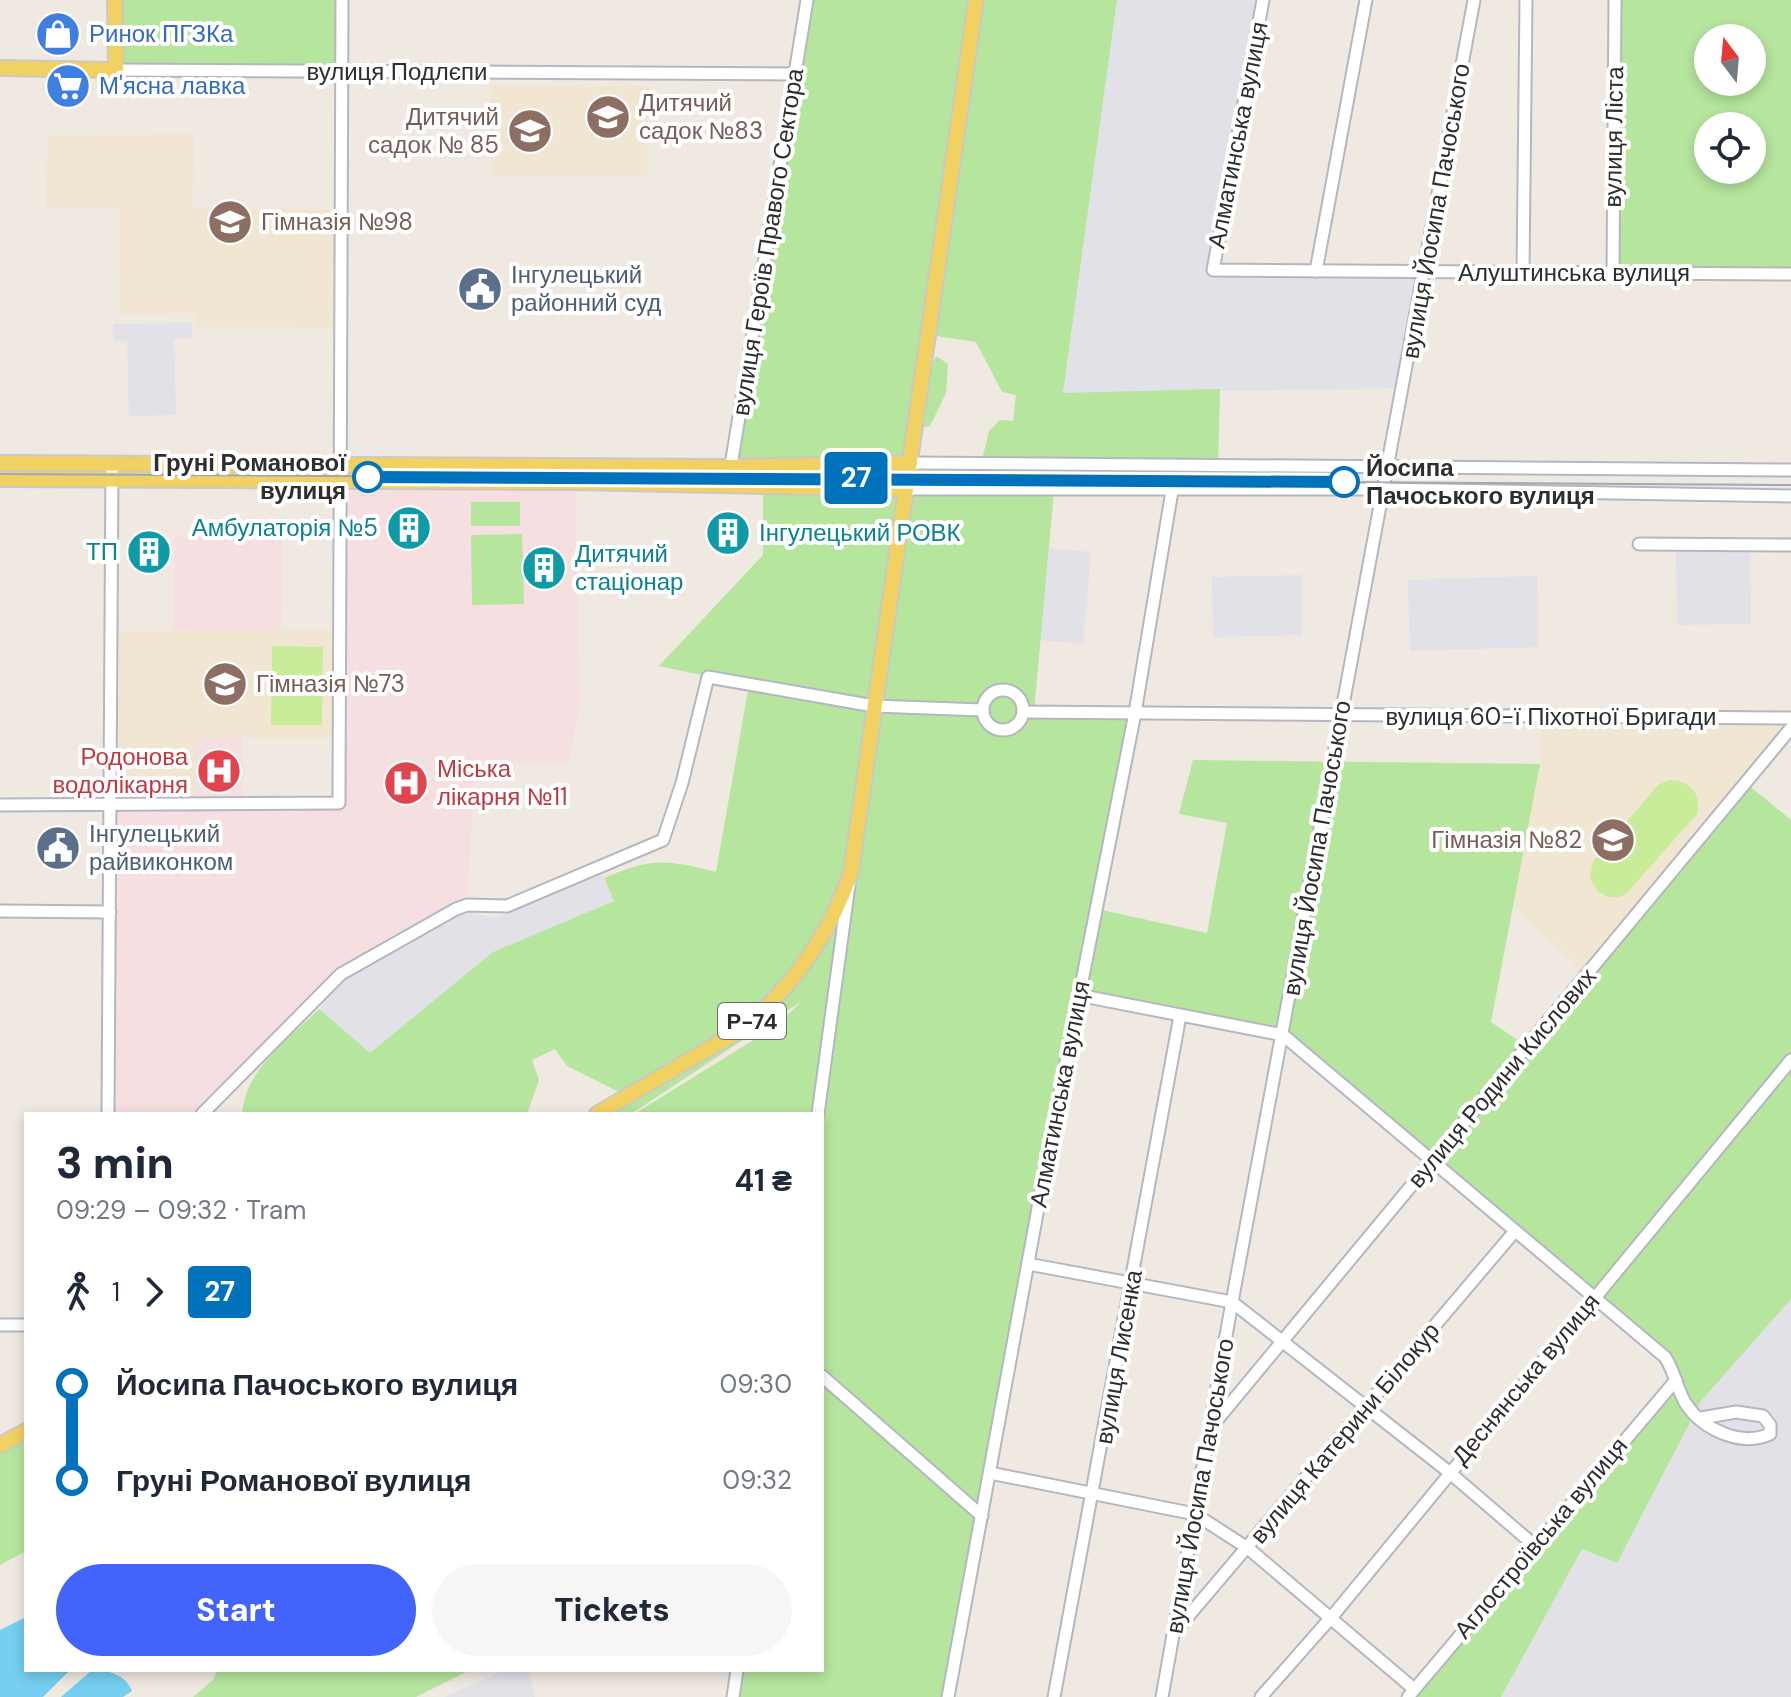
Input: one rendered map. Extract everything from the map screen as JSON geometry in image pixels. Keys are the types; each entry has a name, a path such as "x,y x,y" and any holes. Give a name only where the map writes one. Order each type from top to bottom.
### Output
{"main road":[{"path":"115,0 116,70"},
{"name":"Р-74","path":"600,1112 739,1031 760,1014 809,959 839,907 851,872 976,0"},
{"name":"вулиця Подлєпи","path":"0,68 116,70"},
{"path":"0,463 112,472 340,482 728,484 906,489"},
{"path":"0,479 112,472 340,466 731,467 910,463"},
{"path":"0,1445 24,1432"}],"street":[{"path":"0,805 339,803 342,0"},
{"name":"вулиця Героїв Правого Сектора","path":"728,484 807,0"},
{"name":"Алматинська вулиця","path":"1213,270 1263,0"},
{"path":"1316,271 1366,0"},
{"name":"вулиця Йосипа Пачоського","path":"1162,1697 1232,1302 1474,0"},
{"path":"1523,272 1526,0"},
{"name":"вулиця Ліста","path":"1613,274 1615,0"},
{"name":"вулиця Подлєпи","path":"116,70 795,74"},
{"name":"Алуштинська вулиця","path":"1213,270 1791,274"},
{"path":"910,463 1791,470"},
{"path":"108,1112 112,472"},
{"path":"906,489 1384,489 1791,496"},
{"name":"Алматинська вулиця","path":"948,1697 1078,995 1135,713 1172,491"},
{"path":"1639,544 1791,545"},
{"path":"204,1112 341,974 456,909 467,905 507,906 660,843 671,821 682,783 708,677 874,706 982,710"},
{"path":"1004,690 1018,697 1023,712 1013,728 1001,731 987,723 982,710 987,697 1004,690"},
{"name":"вулиця 60-ї Піхотної Бригади","path":"1023,712 1791,718"},
{"name":"вулиця Родини Кислових","path":"1212,1426 1791,728"},
{"path":"818,1112 851,872"},
{"path":"0,911 110,912"},
{"path":"1078,995 1283,1035 1665,1357 1689,1408 1701,1418 1718,1431 1744,1441 1770,1434 1770,1425 1763,1416 1736,1412 1701,1418"},
{"name":"вулиця Лисенка","path":"1054,1697 1180,1016"},
{"name":"Деснянська вулиця","path":"1261,1697 1330,1618 1791,1060"},
{"name":"вулиця Катерини Білокур","path":"1174,1633 1249,1549 1515,1231"},
{"path":"1028,1264 1232,1302 1449,1472 1534,1545"},
{"path":"0,1325 24,1325"},
{"path":"824,1378 982,1516"},
{"name":"Аглостроївська вулиця","path":"1411,1693 1676,1380"},
{"path":"990,1473 1195,1514 1249,1549 1411,1693"},
{"path":"733,1697 737,1672"}],"shaded area":[{"path":"1117,0 1256,0 1209,266 1423,272 1405,388 1063,394"},
{"path":"491,86 648,86 647,176 491,176"},
{"name":"Гімназія №98","path":"194,134 193,208 342,209 341,328 196,327 196,313 120,314 119,208 46,208 47,136"},
{"path":"192,323 192,338 174,339 176,415 129,416 127,341 114,340 113,324"},
{"name":"Міська лікарня №11","path":"340,482 575,482 580,703 569,762 475,764 467,905 341,974 204,1112 108,1112 111,805 196,805 195,738 242,737 243,804 339,802"},
{"path":"175,536 283,537 281,631 173,629"},
{"path":"1049,548 1091,552 1083,644 1040,640"},
{"path":"1750,549 1751,624 1677,625 1676,550"},
{"path":"1301,575 1302,635 1213,637 1212,577"},
{"path":"1537,576 1539,647 1410,651 1408,580"},
{"name":"Гімназія №73","path":"339,630 338,738 195,738 196,805 111,805 112,631"},
{"name":"Гімназія №82","path":"1542,717 1791,718 1791,728 1587,976 1513,905 1540,764"},
{"path":"602,875 615,901 493,952 370,1054 319,1009 344,976 457,916 471,913 496,918"},
{"path":"1791,1299 1791,1697 1501,1697 1582,1549 1617,1563 1698,1404"},
{"path":"500,1672 529,1672 535,1697 444,1697"}],"green space":[{"path":"115,0 342,0 342,72 116,70"},
{"path":"807,0 1117,0 1063,393 1220,389 1218,467 981,464 989,431 1000,420 1013,421 1016,395 1002,392 976,342 930,335 910,463 731,467"},
{"path":"1615,0 1791,0 1791,274 1613,274"},
{"path":"936,356 948,364 946,393 930,426 924,427 932,365"},
{"path":"763,485 1054,491 1034,712 1135,713 1097,909 1207,933 1227,823 1179,814 1193,760 1540,764 1491,1022 1528,1047 1747,784 1791,820 1791,1299 1701,1401 1617,1563 1582,1549 1501,1697 1408,1697 1676,1380 1672,1368 1283,1035 1079,995 948,1697 733,1697 737,1672 824,1672 824,1112 637,1112 776,1026 802,1001 634,1112 600,1112 627,1096 567,1066 555,1049 532,1060 539,1080 528,1112 242,1112 251,1083 260,1069 319,1009 370,1053 493,952 614,901 604,878 635,867 659,863 716,872 749,685 659,666 763,555"},
{"path":"471,502 520,502 520,526 471,526"},
{"path":"522,534 524,604 472,605 471,535"},
{"path":"272,646 323,647 322,725 271,725"},
{"path":"1669,780 1683,782 1692,789 1698,800 1697,814 1626,894 1614,898 1604,895 1590,877 1593,862 1658,785"},
{"path":"24,1432 24,1552 0,1565 0,1445"},
{"path":"216,1672 466,1672 416,1697 193,1697 213,1680"}],"water":[{"path":"24,1618 24,1672 68,1672 43,1697 0,1697 0,1630"},
{"path":"90,1672 115,1674 132,1691 123,1697 61,1697"}],"tram line":[{"path":"0,474 1791,485"},
{"name":"27","path":"368,477 773,481 897,477 1344,482"}],"place":[{"name":"Ринок ПГЗКа","path":"58,34"},
{"name":"М'ясна лавка","path":"68,86"},
{"name":"Дитячий садок №83","path":"608,117"},
{"name":"Дитячий садок № 85","path":"530,131"},
{"name":"Гімназія №98","path":"230,222"},
{"name":"Інгулецький районний суд","path":"480,289"},
{"name":"Груні Романової вулиця","path":"368,477"},
{"name":"Йосипа Пачоського вулиця","path":"1344,482"},
{"name":"Амбулаторія №5","path":"409,528"},
{"name":"Інгулецький РОВК","path":"728,533"},
{"name":"ТП","path":"149,552"},
{"name":"Дитячий стаціонар","path":"544,568"},
{"name":"Гімназія №73","path":"225,684"},
{"name":"Родонова водолікарня","path":"219,771"},
{"name":"Міська лікарня №11","path":"406,783"},
{"name":"Гімназія №82","path":"1613,840"},
{"name":"Інгулецький райвиконком","path":"58,848"}]}
